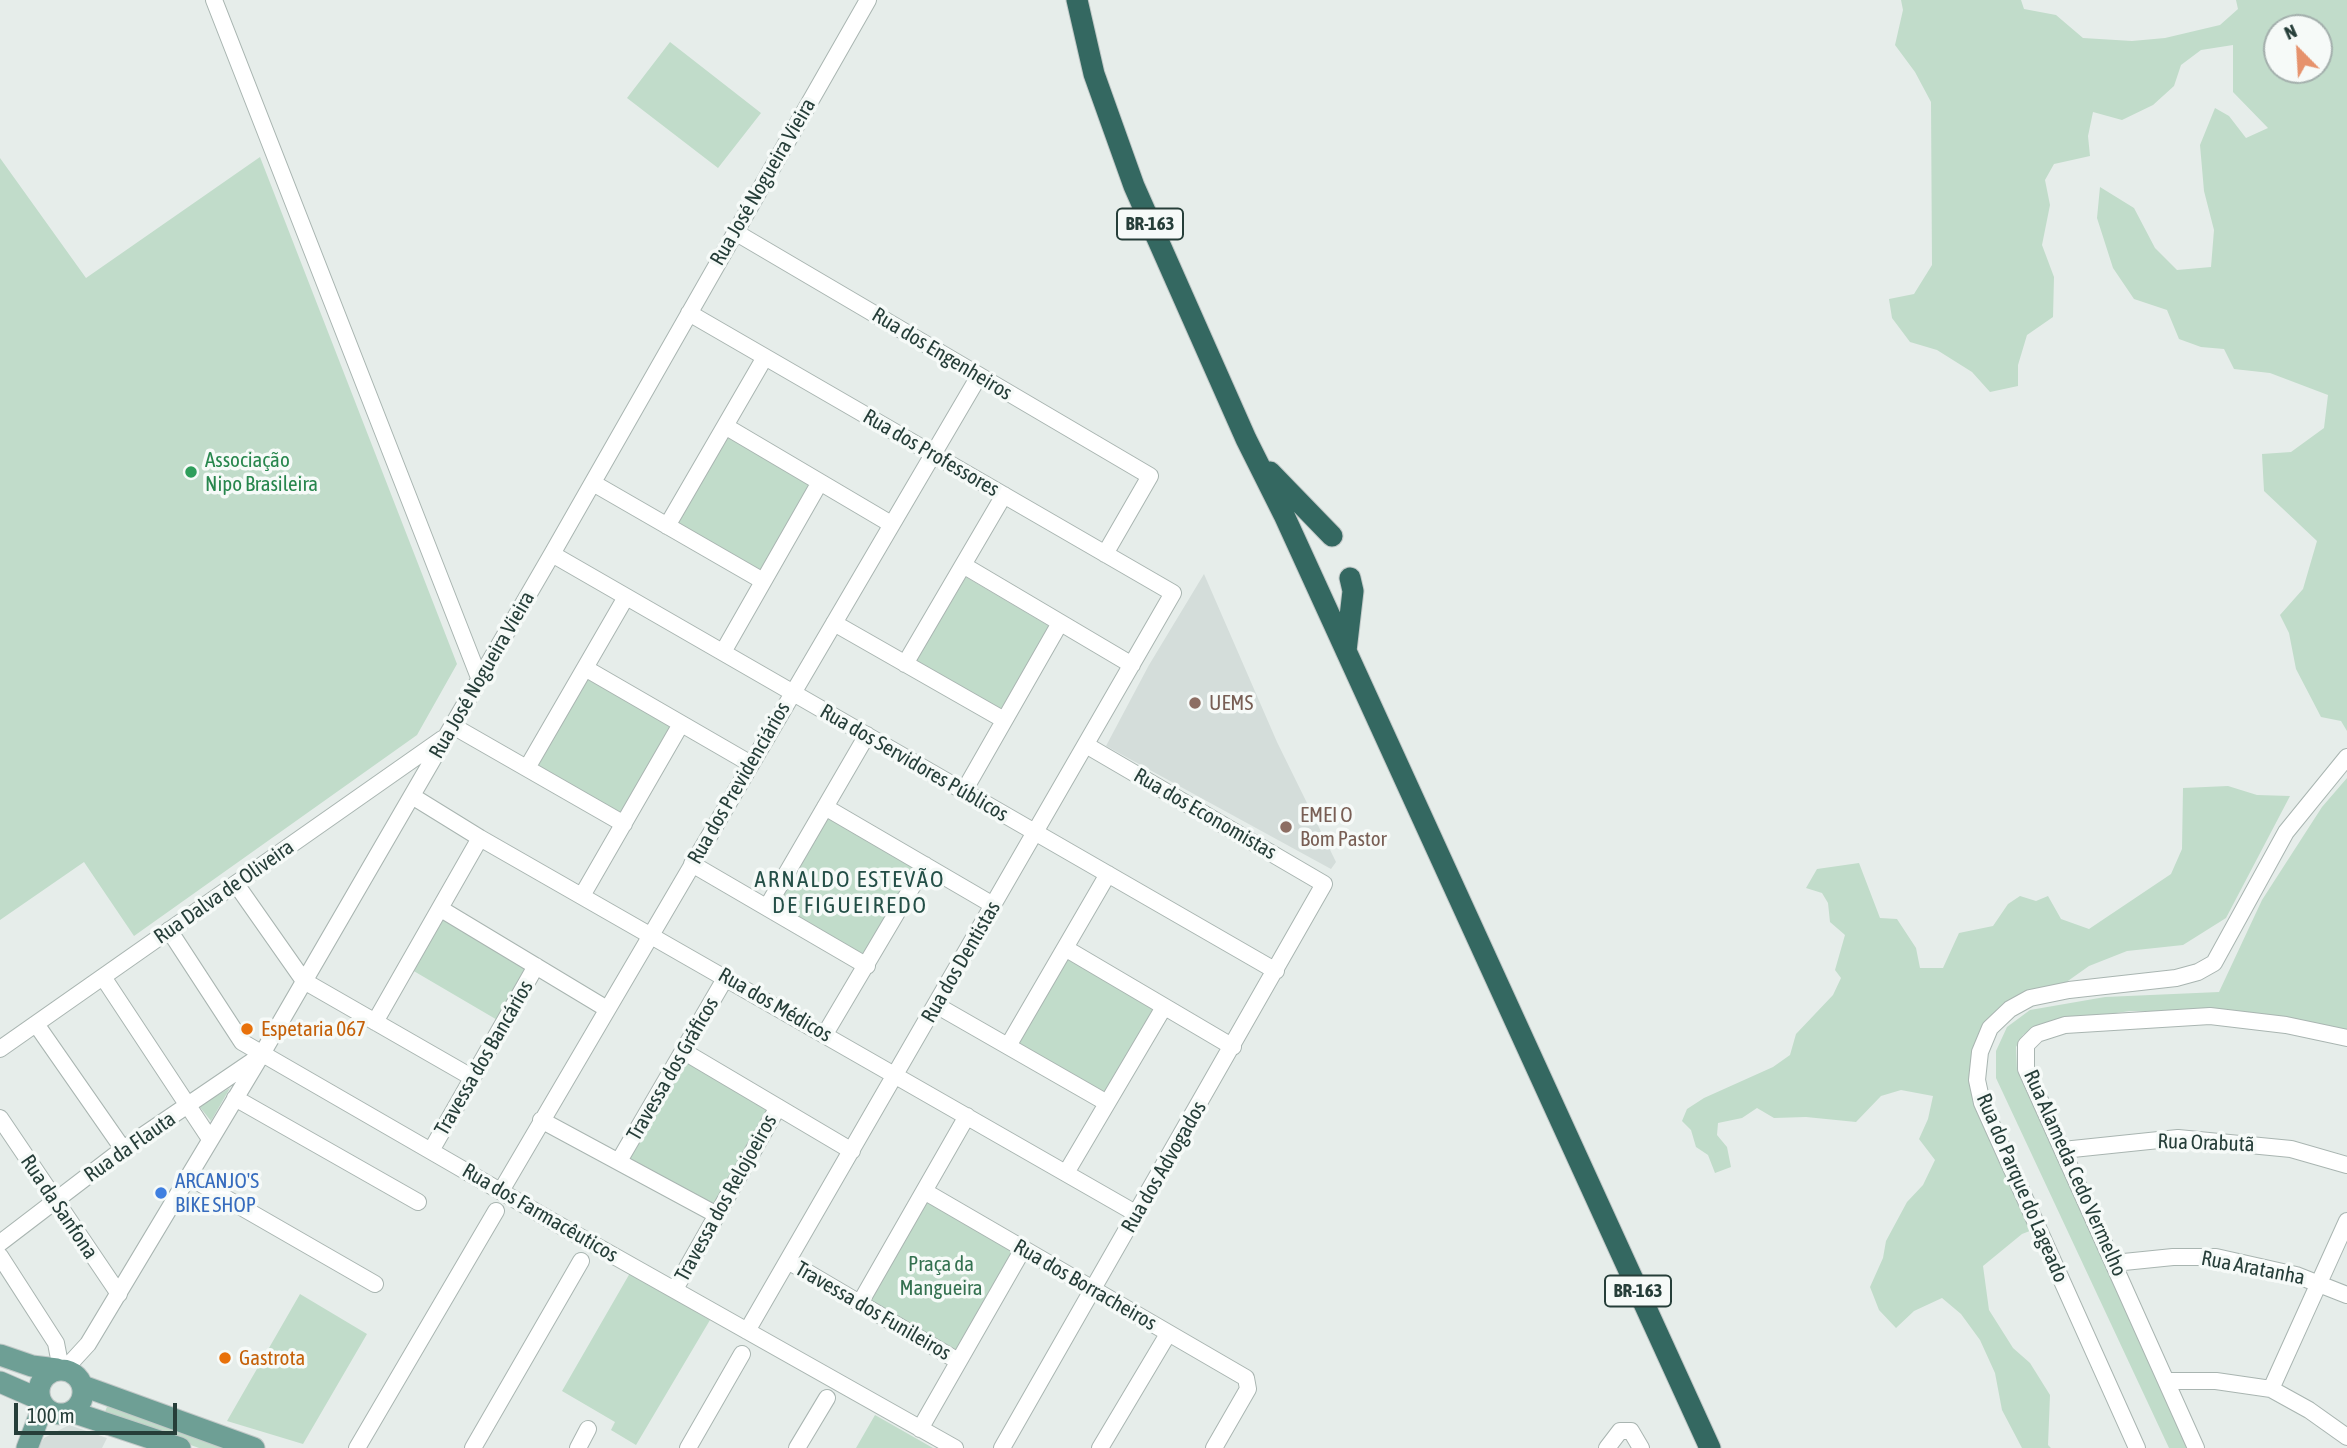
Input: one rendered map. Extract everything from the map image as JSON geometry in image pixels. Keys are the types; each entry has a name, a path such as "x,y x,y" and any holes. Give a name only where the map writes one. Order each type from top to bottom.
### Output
{"highway":[{"name":"BR-163","path":"1077,0 1094,74 1112,130 1246,439 1346,651 1710,1448"},
{"path":"1246,439 1278,484 1324,525 1332,536"},
{"path":"1346,651 1353,591 1350,578"}],"main road":[{"path":"0,1355 32,1366 69,1374 254,1448"},
{"path":"31,1442 41,1403 41,1382 47,1374 69,1374"},
{"path":"31,1442 68,1413 84,1396 69,1374"},
{"path":"1,1383 41,1403 52,1413 68,1413 180,1448"}],"street":[{"path":"214,0 480,680"},
{"name":"Rua José Nogueira Vieira","path":"69,1374 262,1054 480,680 868,0"},
{"name":"Rua dos Engenheiros","path":"735,232 1150,476 1105,554"},
{"name":"Rua dos Professores","path":"689,313 1173,593"},
{"path":"667,526 765,357"},
{"name":"Rua dos Previdenciários","path":"502,1191 541,1120 979,376"},
{"path":"725,426 891,524"},
{"path":"723,652 820,482"},
{"path":"593,483 763,581"},
{"path":"905,664 1004,495"},
{"name":"Rua dos Servidores Públicos","path":"552,554 1276,971"},
{"path":"963,565 1132,665"},
{"name":"Rua dos Dentistas","path":"747,1331 1173,593"},
{"path":"527,768 626,597"},
{"path":"834,623 1004,720"},
{"path":"964,791 1060,623"},
{"path":"585,668 751,764"},
{"path":"583,894 681,724"},
{"path":"450,730 527,768 624,824"},
{"name":"Rua Dalva de Oliveira","path":"0,1049 450,730"},
{"path":"767,907 867,735"},
{"name":"Rua dos Economistas","path":"1086,745 1324,884"},
{"name":"Rua do Parque do Lageado","path":"2137,1448 1982,1103 1977,1080 1980,1052 1990,1028 2010,1009 2030,999 2069,989 2176,978 2198,972 2214,962 2286,832 2347,757"},
{"name":"Rua dos Médicos","path":"412,796 480,838 583,894 1137,1214"},
{"path":"825,807 993,905"},
{"path":"375,1022 480,838"},
{"path":"692,863 866,966"},
{"path":"825,1034 925,865"},
{"path":"1008,1046 1108,874"},
{"path":"236,884 304,981 473,1078"},
{"name":"Rua dos Advogados","path":"1002,1448 1324,884"},
{"path":"441,909 607,1009"},
{"name":"Rua dos Farmacêuticos","path":"169,930 243,1041 262,1054 955,1448"},
{"path":"1065,948 1233,1047"},
{"name":"Travessa dos Bancários","path":"432,1149 536,966"},
{"path":"103,977 211,1139"},
{"name":"Travessa dos Gráficos","path":"619,1161 726,977"},
{"path":"936,1005 1107,1103"},
{"path":"1066,1173 1164,1006"},
{"name":"Rua Alameda Cedo Vermelho","path":"2196,1448 2169,1381 2026,1069 2026,1045 2037,1034 2065,1025 2210,1016 2286,1025 2347,1038"},
{"path":"36,1024 123,1149"},
{"path":"683,1051 852,1151"},
{"name":"Rua da Flauta","path":"0,1243 123,1149 262,1054"},
{"path":"235,1098 418,1202"},
{"name":"Travessa dos Relojoeiros","path":"675,1289 778,1107"},
{"path":"860,1303 967,1116"},
{"name":"Rua da Sanfona","path":"0,1118 119,1294"},
{"path":"541,1120 717,1215"},
{"name":"Rua Orabutã","path":"2063,1150 2178,1138 2291,1149 2347,1166"},
{"path":"189,1177 375,1284"},
{"name":"Rua dos Borracheiros","path":"924,1191 1246,1378 1248,1388 1214,1448"},
{"path":"358,1448 496,1211"},
{"path":"2272,1389 2347,1221"},
{"path":"920,1429 1023,1249"},
{"path":"0,1256 55,1343 69,1374"},
{"name":"Rua Aratanha","path":"2114,1263 2173,1257 2216,1257 2319,1282 2347,1295"},
{"path":"473,1448 581,1261"},
{"name":"Travessa dos Funileiros","path":"788,1261 958,1361"},
{"path":"1100,1448 1167,1334"},
{"path":"688,1448 742,1354"},
{"path":"2169,1381 2216,1381 2272,1389 2339,1429 2347,1437"},
{"path":"797,1448 827,1398"},
{"path":"578,1448 588,1429"},
{"path":"1607,1448 1620,1431 1631,1431 1641,1448"}],"shaded area":[{"name":"UEMS","path":"1204,574 1277,742 1336,862 1331,869 1106,746 1149,665"},
{"path":"69,1425 107,1438 102,1448 38,1448 44,1438"}],"green space":[{"path":"1901,0 2021,0 2024,9 2056,15 2083,38 2132,41 2165,38 2220,25 2238,9 2236,0 2347,0 2347,731 2341,721 2321,717 2296,669 2289,633 2280,615 2303,589 2317,541 2264,491 2262,454 2291,452 2324,428 2328,395 2270,373 2234,369 2224,349 2201,347 2179,339 2167,310 2134,299 2113,268 2097,218 2100,187 2134,208 2155,248 2177,270 2211,267 2214,230 2204,191 2200,145 2215,108 2229,116 2246,138 2268,128 2233,92 2233,45 2201,50 2181,65 2174,86 2153,105 2122,120 2093,112 2088,136 2090,156 2054,164 2045,180 2050,205 2042,245 2054,277 2053,317 2027,335 2018,365 2018,386 1990,392 1972,372 1937,350 1910,342 1892,318 1889,299 1914,294 1932,265 1931,102 1915,72 1895,45 1903,10"},
{"path":"670,42 761,113 718,168 627,98"},
{"name":"Associação Nipo Brasileira","path":"260,157 457,664 417,735 134,936 84,862 0,920 0,158 86,278"},
{"path":"727,434 812,484 761,573 675,524"},
{"path":"966,577 1049,626 1001,709 916,661"},
{"path":"587,677 672,726 621,815 536,766"},
{"path":"2347,778 2347,1031 2246,1012 2130,1011 2040,1024 2023,1035 2016,1047 2017,1070 2190,1448 2169,1448 1996,1078 1996,1051 2007,1027 2030,1010 2105,997 2219,992 2262,900 2322,807"},
{"path":"2228,786 2257,795 2290,796 2226,918 2183,945 2127,951 2089,966 2065,983 2003,1009 1975,1060 2035,1229 2022,1234 1983,1266 1989,1310 2013,1348 2030,1363 2050,1395 2048,1445 2051,1448 2022,1448 2002,1410 1995,1373 1980,1340 1961,1314 1942,1298 1914,1311 1896,1328 1879,1310 1870,1287 1883,1258 1886,1241 1907,1202 1923,1185 1935,1160 1919,1139 1928,1119 1933,1096 1901,1090 1881,1096 1856,1122 1806,1117 1774,1118 1757,1108 1742,1118 1718,1123 1717,1135 1727,1147 1731,1167 1715,1173 1708,1155 1696,1147 1691,1130 1682,1121 1687,1109 1704,1098 1773,1067 1790,1055 1796,1034 1833,995 1841,978 1835,970 1845,935 1830,922 1828,903 1822,893 1806,888 1817,869 1859,863 1880,918 1897,919 1916,948 1920,968 1943,968 1959,933 1993,926 2008,904 2020,896 2036,901 2048,896 2061,919 2089,929 2171,874 2182,849 2183,788"},
{"path":"827,814 918,867 865,959 774,905"},
{"path":"441,918 528,970 499,1021 412,970"},
{"path":"1067,955 1156,1008 1105,1095 1015,1044"},
{"path":"685,1062 770,1110 713,1208 627,1160"},
{"path":"230,1088 211,1121 199,1106"},
{"name":"Praça da Mangueira","path":"926,1200 1014,1252 957,1352 868,1300"},
{"path":"630,1273 710,1320 636,1445 611,1430 615,1422 562,1391"},
{"path":"300,1294 367,1334 303,1444 227,1421"},
{"path":"109,1402 236,1448 199,1448 104,1414"},
{"path":"875,1415 933,1448 856,1448"}],"place":[{"name":"Associação Nipo Brasileira","path":"191,472"},
{"name":"UEMS","path":"1195,703"},
{"name":"EMEI O Bom Pastor","path":"1286,827"},
{"name":"Espetaria 067","path":"247,1029"},
{"name":"ARCANJO'S BIKE SHOP","path":"161,1193"},
{"name":"Gastrota","path":"225,1358"}],"district":[{"name":"ARNALDO ESTEVÃO DE FIGUEIREDO","path":"850,893"}]}
